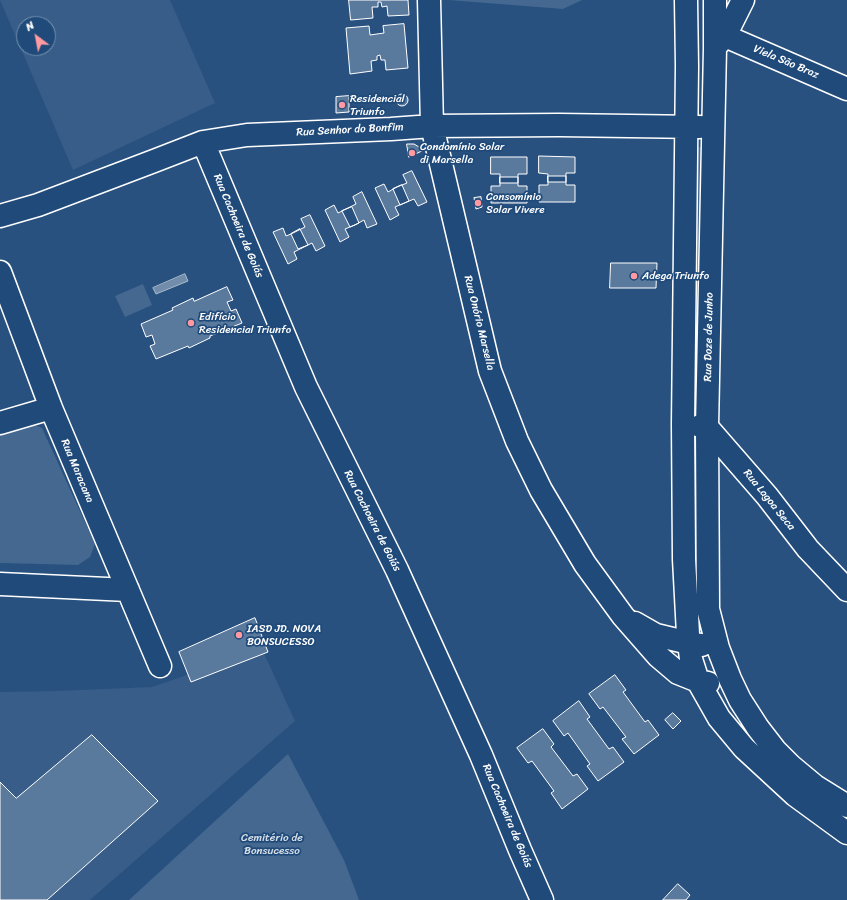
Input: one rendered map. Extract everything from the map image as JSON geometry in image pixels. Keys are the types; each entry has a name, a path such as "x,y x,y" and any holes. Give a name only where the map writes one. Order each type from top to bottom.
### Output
{"street":[{"name":"Rua Onório Marsella","path":"429,0 432,126 490,372 517,441 541,490 585,564 623,616 658,656 678,673 698,681 735,689"},
{"path":"686,0 687,66 683,424 684,559 691,659 698,681 719,718 744,748 795,795 847,832"},
{"name":"Rua Doze de Junho","path":"715,0 720,42 713,127 708,427 708,609 718,648 730,679 740,700 758,728 775,750 791,766 815,786 847,806"},
{"path":"687,66 720,42 742,0"},
{"name":"Viela São Braz","path":"720,42 847,89"},
{"name":"Rua Senhor do Bonfim","path":"0,216 38,205 203,142 247,135 432,126 558,125 713,127"},
{"name":"Rua Cachoeira de Goiás","path":"203,142 306,387 401,578 481,755 542,900"},
{"name":"Rua Maracana","path":"0,272 50,408 160,666"},
{"path":"0,423 50,408"},
{"path":"683,424 708,427"},
{"name":"Rua Lagoa Seca","path":"708,427 767,496 808,549 847,590"},
{"path":"0,584 128,590"},
{"path":"623,616 656,635 718,648"}],"shaded area":[{"path":"0,0 170,0 215,103 73,170 24,56 56,56 56,16 16,16 16,37"},
{"path":"185,274 188,281 156,294 153,288"},
{"path":"262,649 295,721 90,900 0,900 0,692 152,687"}],"green space":[{"path":"448,0 582,0 563,9"},
{"path":"696,147 702,147 699,411 693,410"},
{"path":"143,284 152,305 125,317 115,296"},
{"path":"32,424 42,428 95,544 90,557 78,565 0,563 0,433"},
{"name":"Cemitério de Bonsucesso","path":"288,754 344,860 359,900 129,900"}],"building":[{"path":"349,0 408,0 409,15 388,16 387,6 382,7 381,2 378,2 378,7 372,7 373,18 351,20"},
{"path":"404,24 408,68 386,70 385,60 381,60 380,55 377,56 377,60 371,61 372,71 350,74 346,28 369,26 370,35 384,33 383,26"},
{"path":"402,94 406,96 408,100 406,104 402,106 398,104 396,100 398,96"},
{"name":"Residencial Triunfo","path":"349,96 349,112 336,113 336,97"},
{"name":"Condomínio Solar di Marsella","path":"407,144 414,144 424,150 409,157"},
{"path":"539,156 575,157 575,173 566,173 566,185 575,185 575,202 539,202 539,185 548,185 548,174 539,173"},
{"path":"491,157 527,157 527,174 518,174 518,186 527,186 527,203 491,203 491,186 500,186 500,174 491,174"},
{"path":"412,171 427,202 418,206 414,199 395,207 399,215 390,220 375,188 384,184 388,192 407,183 403,175"},
{"path":"548,176 566,176 566,182 548,182"},
{"path":"500,177 518,177 518,183 500,183"},
{"path":"402,185 409,201 400,205 393,189"},
{"path":"362,192 377,224 367,228 364,220 345,229 349,237 340,242 325,210 334,205 338,213 356,204 353,197"},
{"name":"Consomínio Solar Vivere","path":"481,197 482,207 476,209 474,198"},
{"path":"352,207 359,223 350,227 342,211"},
{"path":"310,215 325,246 316,251 312,243 294,252 297,259 288,264 273,232 283,228 286,236 291,234 305,227 301,219"},
{"path":"300,229 308,245 298,249 291,234"},
{"name":"Adega Triunfo","path":"611,263 657,263 656,288 610,288"},
{"name":"Edifício Residencial Triunfo","path":"227,287 233,300 227,302 231,311 236,309 242,323 210,336 210,338 189,348 188,346 156,359 150,346 155,344 152,335 146,337 141,324 173,310 172,308 193,298 194,301"},
{"name":"IASD JD. NOVA BONSUCESSO","path":"255,618 268,652 191,682 179,652"},
{"path":"615,675 626,690 623,692 645,722 648,720 659,735 634,754 622,739 626,737 603,707 600,709 589,694"},
{"path":"579,701 590,717 587,719 609,749 613,747 624,762 598,781 587,766 590,764 568,733 564,736 553,721"},
{"path":"673,713 681,721 673,729 665,720"},
{"path":"543,729 554,744 551,747 573,776 577,774 588,789 562,809 551,793 554,791 532,761 528,763 517,748"},
{"path":"92,735 158,801 47,900 0,900 0,782 16,798"},
{"path":"678,884 690,895 686,900 663,900"}],"place":[{"name":"Residencial Triunfo","path":"342,105"},
{"name":"Condomínio Solar di Marsella","path":"412,153"},
{"name":"Consomínio Solar Vivere","path":"478,203"},
{"name":"Adega Triunfo","path":"634,276"},
{"name":"Edifício Residencial Triunfo","path":"191,323"},
{"name":"IASD JD. NOVA BONSUCESSO","path":"239,635"}]}
